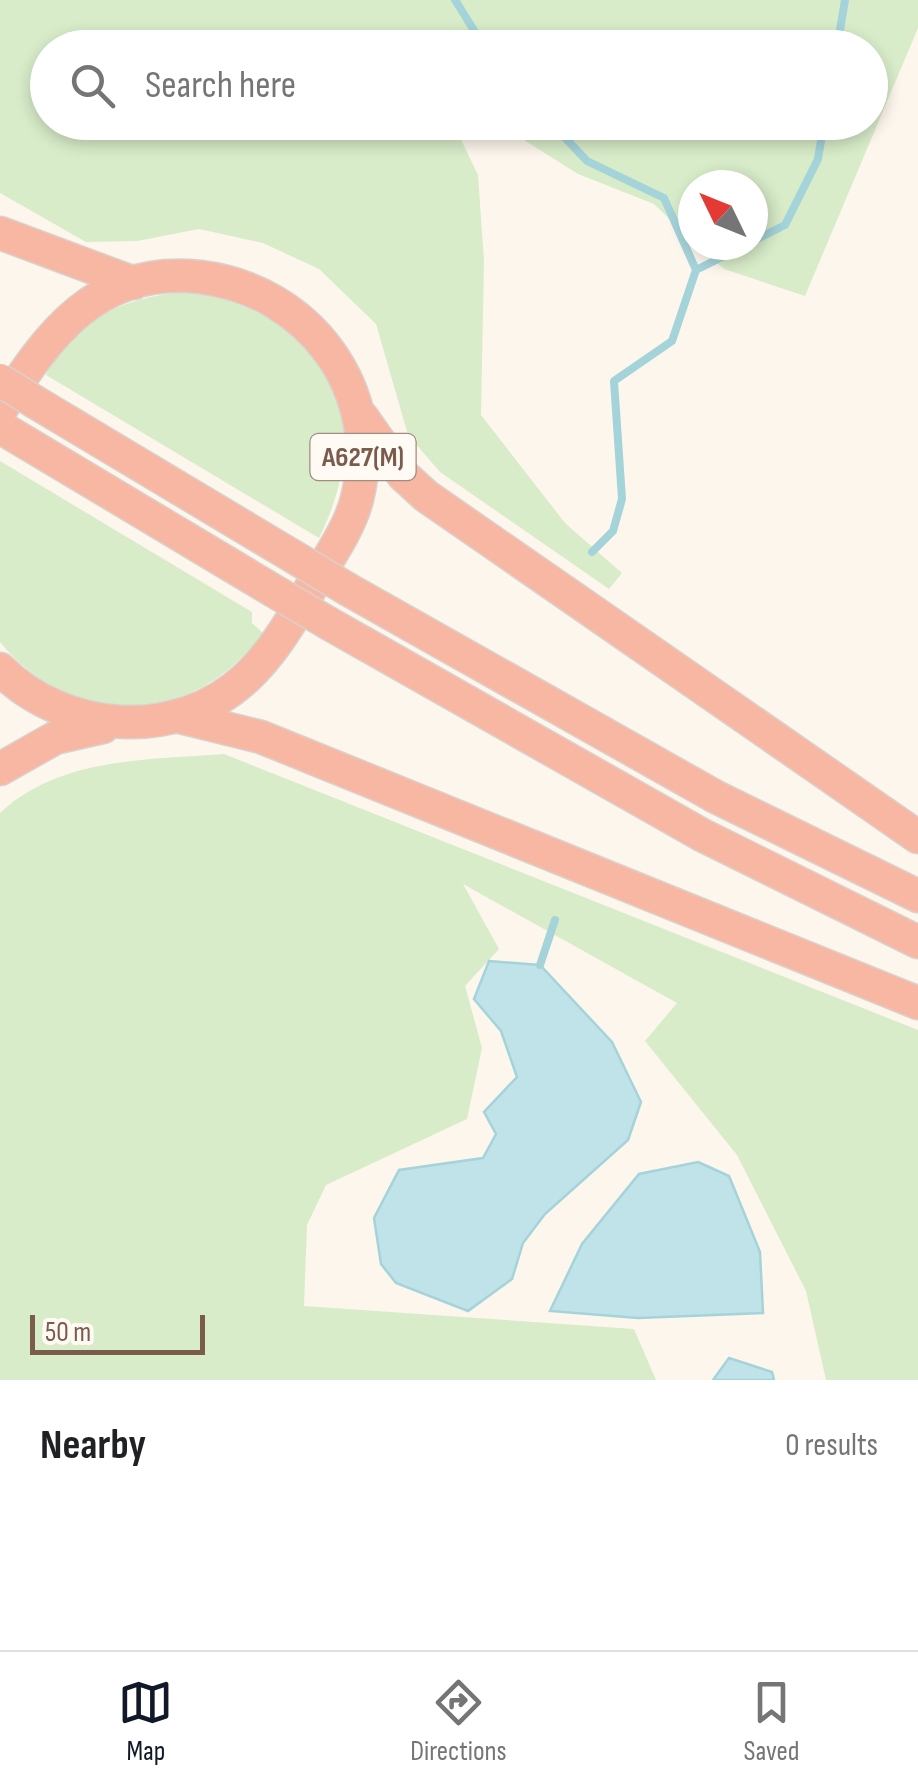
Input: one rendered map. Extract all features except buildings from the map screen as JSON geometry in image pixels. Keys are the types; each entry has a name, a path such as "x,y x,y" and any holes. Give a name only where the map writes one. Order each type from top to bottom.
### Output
{"highway":[{"name":"A627(M)","path":"0,232 134,283"},
{"name":"A627(M)","path":"918,837 426,496 402,475 360,414 332,352 281,304 222,280 162,277 102,295 57,328 40,347 5,425 328,624 702,835 918,942"},
{"path":"0,380 349,590 716,797 918,896"},
{"name":"A627(M)","path":"0,769 55,738 176,716 220,697 245,679 287,628 356,502 364,444 360,414"},
{"name":"A627(M)","path":"0,669 24,691 63,712 88,719 137,723"},
{"name":"A627(M)","path":"176,716 261,737 918,1003"}],"green space":[{"path":"0,0 918,0 918,28 888,99 888,30 30,30 30,140 461,140 478,175 484,261 481,415 565,523 622,573 609,589 440,472 408,435 376,324 319,269 263,243 199,229 137,241 86,242 0,193"},
{"path":"524,140 871,140 805,296 724,269 714,260 768,260 768,170 678,170 678,227 654,204 578,174"},
{"path":"200,292 245,307 281,326 310,352 330,381 342,415 344,453 336,494 319,538 46,375 73,337 110,311 154,296"},
{"path":"0,461 252,612 252,623 263,633 235,664 203,686 169,701 134,706 98,704 63,692 30,672 0,642"},
{"path":"224,754 918,1030 918,1380 826,1380 806,1291 737,1155 645,1041 677,1003 463,884 499,949 465,986 482,1048 467,1119 326,1185 307,1225 304,1306 634,1329 656,1380 0,1380 0,813 49,781 77,771 135,761"}],"water":[{"path":"489,961 540,965 612,1042 641,1102 628,1140 545,1214 523,1243 512,1279 468,1311 396,1283 381,1264 374,1218 399,1170 483,1158 496,1134 484,1112 517,1077 501,1031 474,999"},
{"path":"698,1162 729,1176 760,1252 763,1313 638,1318 550,1311 582,1244 639,1174"},
{"path":"729,1358 772,1372 774,1380 713,1380"}],"waterway":[{"path":"455,0 474,30"},
{"path":"840,30 845,0"},
{"path":"567,140 587,161 664,198 696,270"},
{"path":"768,234 785,225 818,159 821,140"},
{"path":"592,552 613,531 622,499 614,381 672,341 696,270 716,260"},
{"path":"540,965 555,920"}]}
